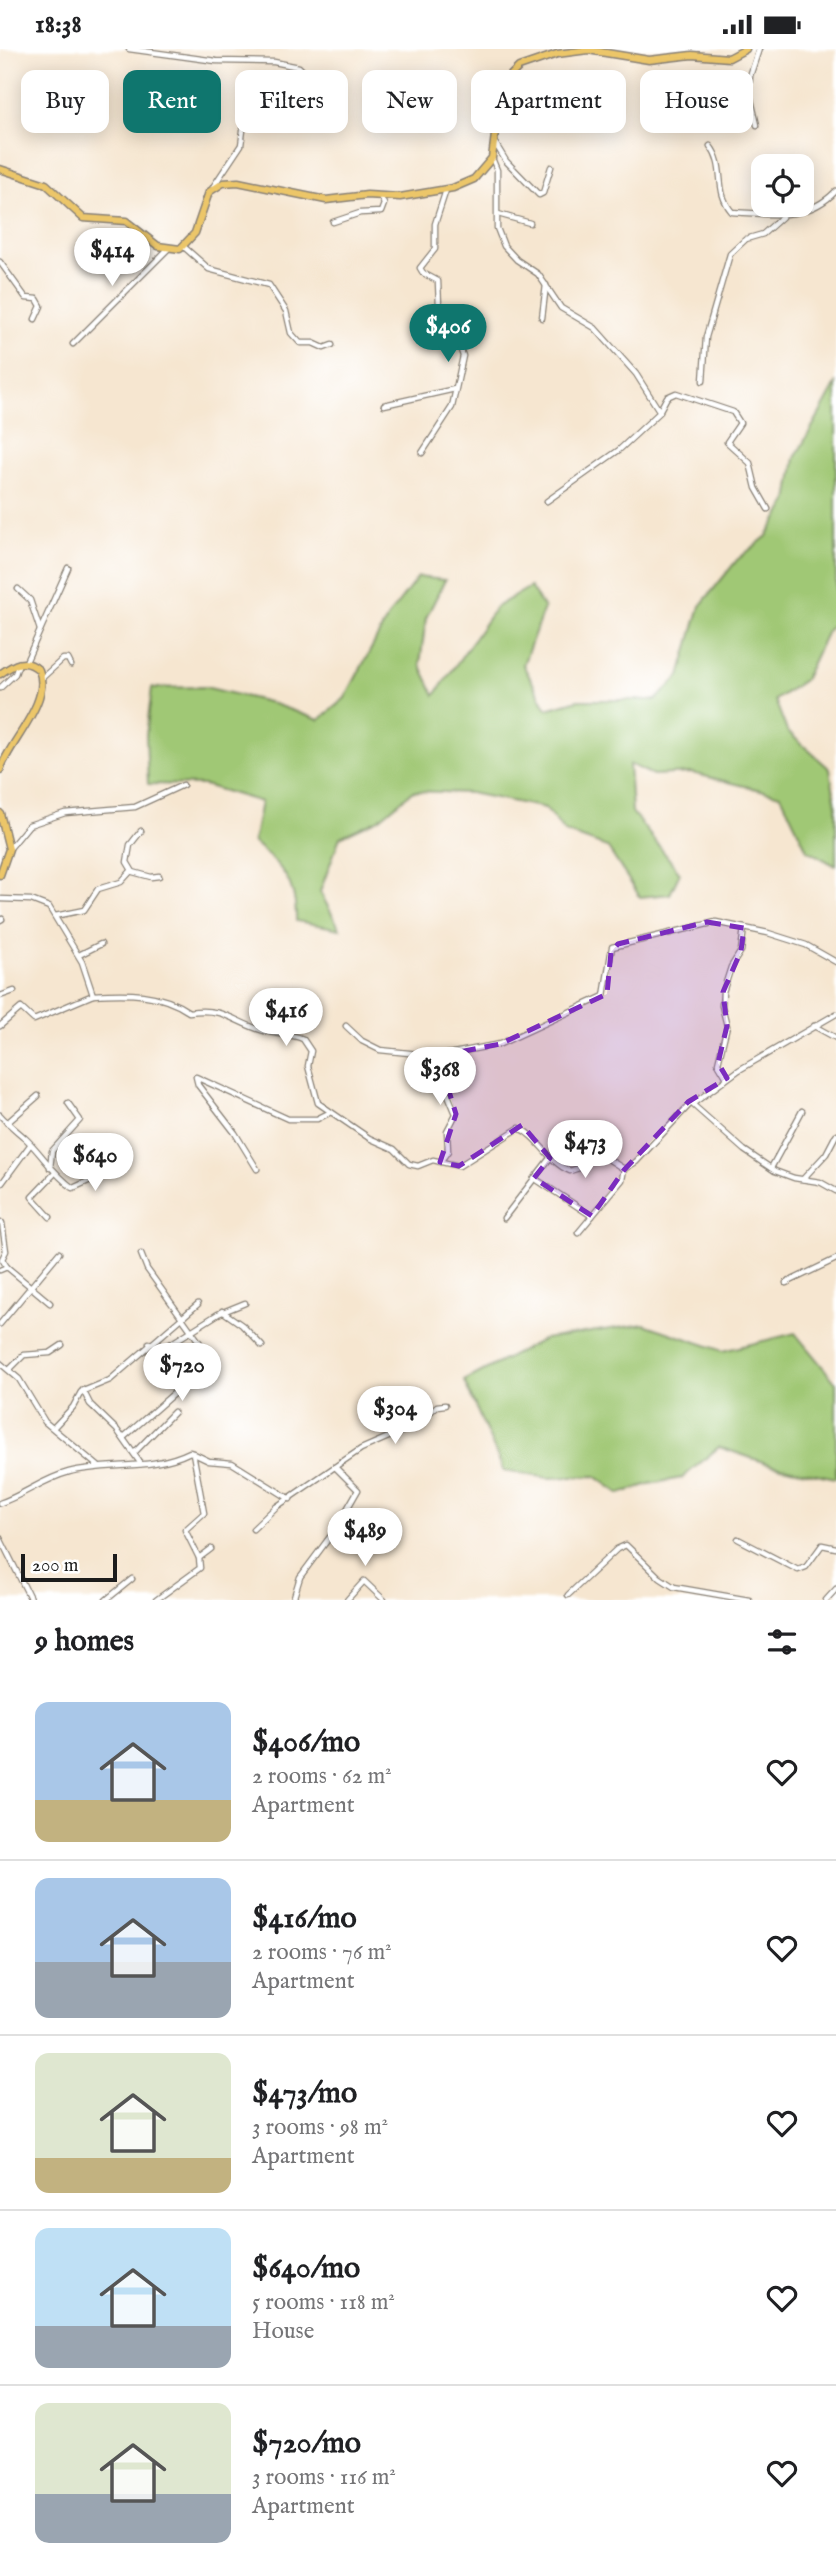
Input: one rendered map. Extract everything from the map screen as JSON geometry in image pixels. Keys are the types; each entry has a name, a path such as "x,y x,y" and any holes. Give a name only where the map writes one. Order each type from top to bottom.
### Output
{"main road":[{"path":"0,169 46,184 83,218 125,222 152,243 168,249 184,247 195,233 205,200 212,188 223,183 237,182 312,199 422,195 446,190 474,179 492,158 497,109 504,86 519,67 535,60 588,50 649,60 685,55 729,58 746,49"},
{"path":"0,674 22,662 39,670 42,678 40,699 0,771"},
{"path":"0,813 9,849 0,875"}],"street":[{"path":"129,49 216,61 274,62 299,67 309,77 305,87 279,96 245,116 241,145 212,188"},
{"path":"757,125 749,91 750,76 759,49"},
{"path":"494,142 506,160 539,195 543,193 551,167"},
{"path":"710,146 719,157 721,195 732,212 751,214"},
{"path":"492,158 497,170 497,228 504,246 546,284 561,308 590,324 636,374 660,411"},
{"path":"422,453 452,407 462,351 440,310 437,280 423,273 420,268 435,249 435,224 446,190"},
{"path":"814,207 821,205 836,191"},
{"path":"333,222 360,213 381,212 384,204 380,196"},
{"path":"498,214 530,223"},
{"path":"703,381 706,337 730,254 746,239 763,234 782,217"},
{"path":"184,247 209,269 269,285 286,311 291,333 300,343 313,343 323,348 332,345"},
{"path":"73,344 168,249"},
{"path":"0,261 26,298 37,299 41,306 35,319"},
{"path":"542,319 546,284"},
{"path":"384,405 455,389"},
{"path":"547,501 620,450 660,411 667,397 676,393 733,412 740,423 727,442 750,463 755,488 768,509"},
{"path":"0,688 15,674 40,631 68,568"},
{"path":"18,589 30,600 40,631"},
{"path":"42,678 63,659 68,659 71,665"},
{"path":"9,849 29,825 65,813 135,807 183,785"},
{"path":"131,871 128,851 141,831"},
{"path":"131,871 151,877 159,876"},
{"path":"55,916 84,910 99,889 121,882 131,871"},
{"path":"0,899 38,902 49,907 79,955 93,995"},
{"path":"346,1026 362,1041 380,1050 438,1056 500,1044 604,996 611,952 618,944 707,922 744,928 806,945 836,962"},
{"path":"727,1078 718,1063 727,1026 722,1006 723,992 731,967 741,951 744,928"},
{"path":"79,955 101,944"},
{"path":"0,996 14,991"},
{"path":"0,1026 20,1008 34,1020 93,995 136,993 173,1002 190,1012 204,1009 219,1012 255,1028 299,1037 311,1051 308,1066 315,1099 328,1113 394,1149 409,1164 440,1162 459,1165 519,1128 528,1133 550,1158 563,1168 575,1171 597,1152 624,1169"},
{"path":"578,1233 622,1180 624,1169 636,1162 686,1105 694,1103 727,1078 836,1014"},
{"path":"814,1026 836,1038"},
{"path":"438,1056 441,1078 456,1114 447,1131 447,1151 440,1162"},
{"path":"257,1170 241,1140 198,1085 196,1077 288,1119 317,1119 328,1113"},
{"path":"7,1123 38,1096"},
{"path":"50,1217 32,1197 52,1172 52,1151 80,1120 68,1103"},
{"path":"694,1103 744,1150 771,1168 802,1180 820,1182 836,1191"},
{"path":"771,1168 802,1111"},
{"path":"0,1115 52,1172 75,1189 106,1173"},
{"path":"802,1180 826,1154 836,1135"},
{"path":"2,1183 30,1145"},
{"path":"504,1218 550,1158"},
{"path":"534,1178 592,1216"},
{"path":"2,1223 6,1251 2,1259 7,1267 50,1303"},
{"path":"0,1324 59,1253"},
{"path":"141,1254 147,1269 210,1357"},
{"path":"786,1283 836,1259"},
{"path":"0,1270 7,1267"},
{"path":"149,1343 164,1348 222,1311 244,1303"},
{"path":"54,1427 83,1390 110,1380 181,1315 198,1304"},
{"path":"222,1311 242,1325 262,1346"},
{"path":"10,1369 24,1355 50,1353 62,1345"},
{"path":"124,1437 180,1388 171,1378 164,1348"},
{"path":"0,1363 24,1384 44,1420 97,1466"},
{"path":"83,1390 90,1404 124,1437 142,1464"},
{"path":"253,1529 290,1499 375,1440 416,1425 437,1406 445,1405"},
{"path":"134,1453 174,1412"},
{"path":"0,1503 49,1478 97,1466 170,1461 193,1453 209,1461 232,1463 290,1499"},
{"path":"156,1600 199,1570 199,1558 185,1530 204,1513 193,1453"},
{"path":"293,1600 300,1577 335,1530 358,1490 336,1468"},
{"path":"0,1538 31,1600"},
{"path":"738,1539 798,1570 806,1567 822,1545 836,1548"},
{"path":"568,1595 626,1545 670,1585 749,1600"},
{"path":"199,1558 211,1549"},
{"path":"106,1600 132,1579"},
{"path":"347,1600 364,1581 384,1600"},
{"path":"826,1600 836,1589"}],"highlighted area":[{"path":"707,922 744,928 741,951 723,992 727,1026 718,1063 727,1078 688,1102 624,1170 592,1216 534,1178 550,1158 522,1125 459,1166 440,1162 456,1114 438,1056 500,1044 607,994 611,952 618,944"}],"green space":[{"path":"836,384 836,622 827,631 804,680 775,700 787,731 830,769 836,805 836,866 807,850 781,795 692,773 653,775 629,764 632,812 680,873 670,894 640,897 607,847 565,832 545,808 470,793 413,791 379,819 340,837 320,892 340,929 296,921 294,895 285,875 253,842 261,802 204,785 148,784 146,735 152,688 205,687 268,702 319,720 345,698 389,615 418,577 445,580 426,618 420,664 435,695 496,607 530,587 544,608 523,665 547,709 578,700 656,700 680,676 700,606 737,560 767,536 788,501 795,458"},
{"path":"644,1324 723,1351 795,1333 836,1383 836,1478 772,1465 719,1447 682,1478 649,1484 620,1494 595,1476 549,1478 504,1471 464,1381 544,1339"}]}
